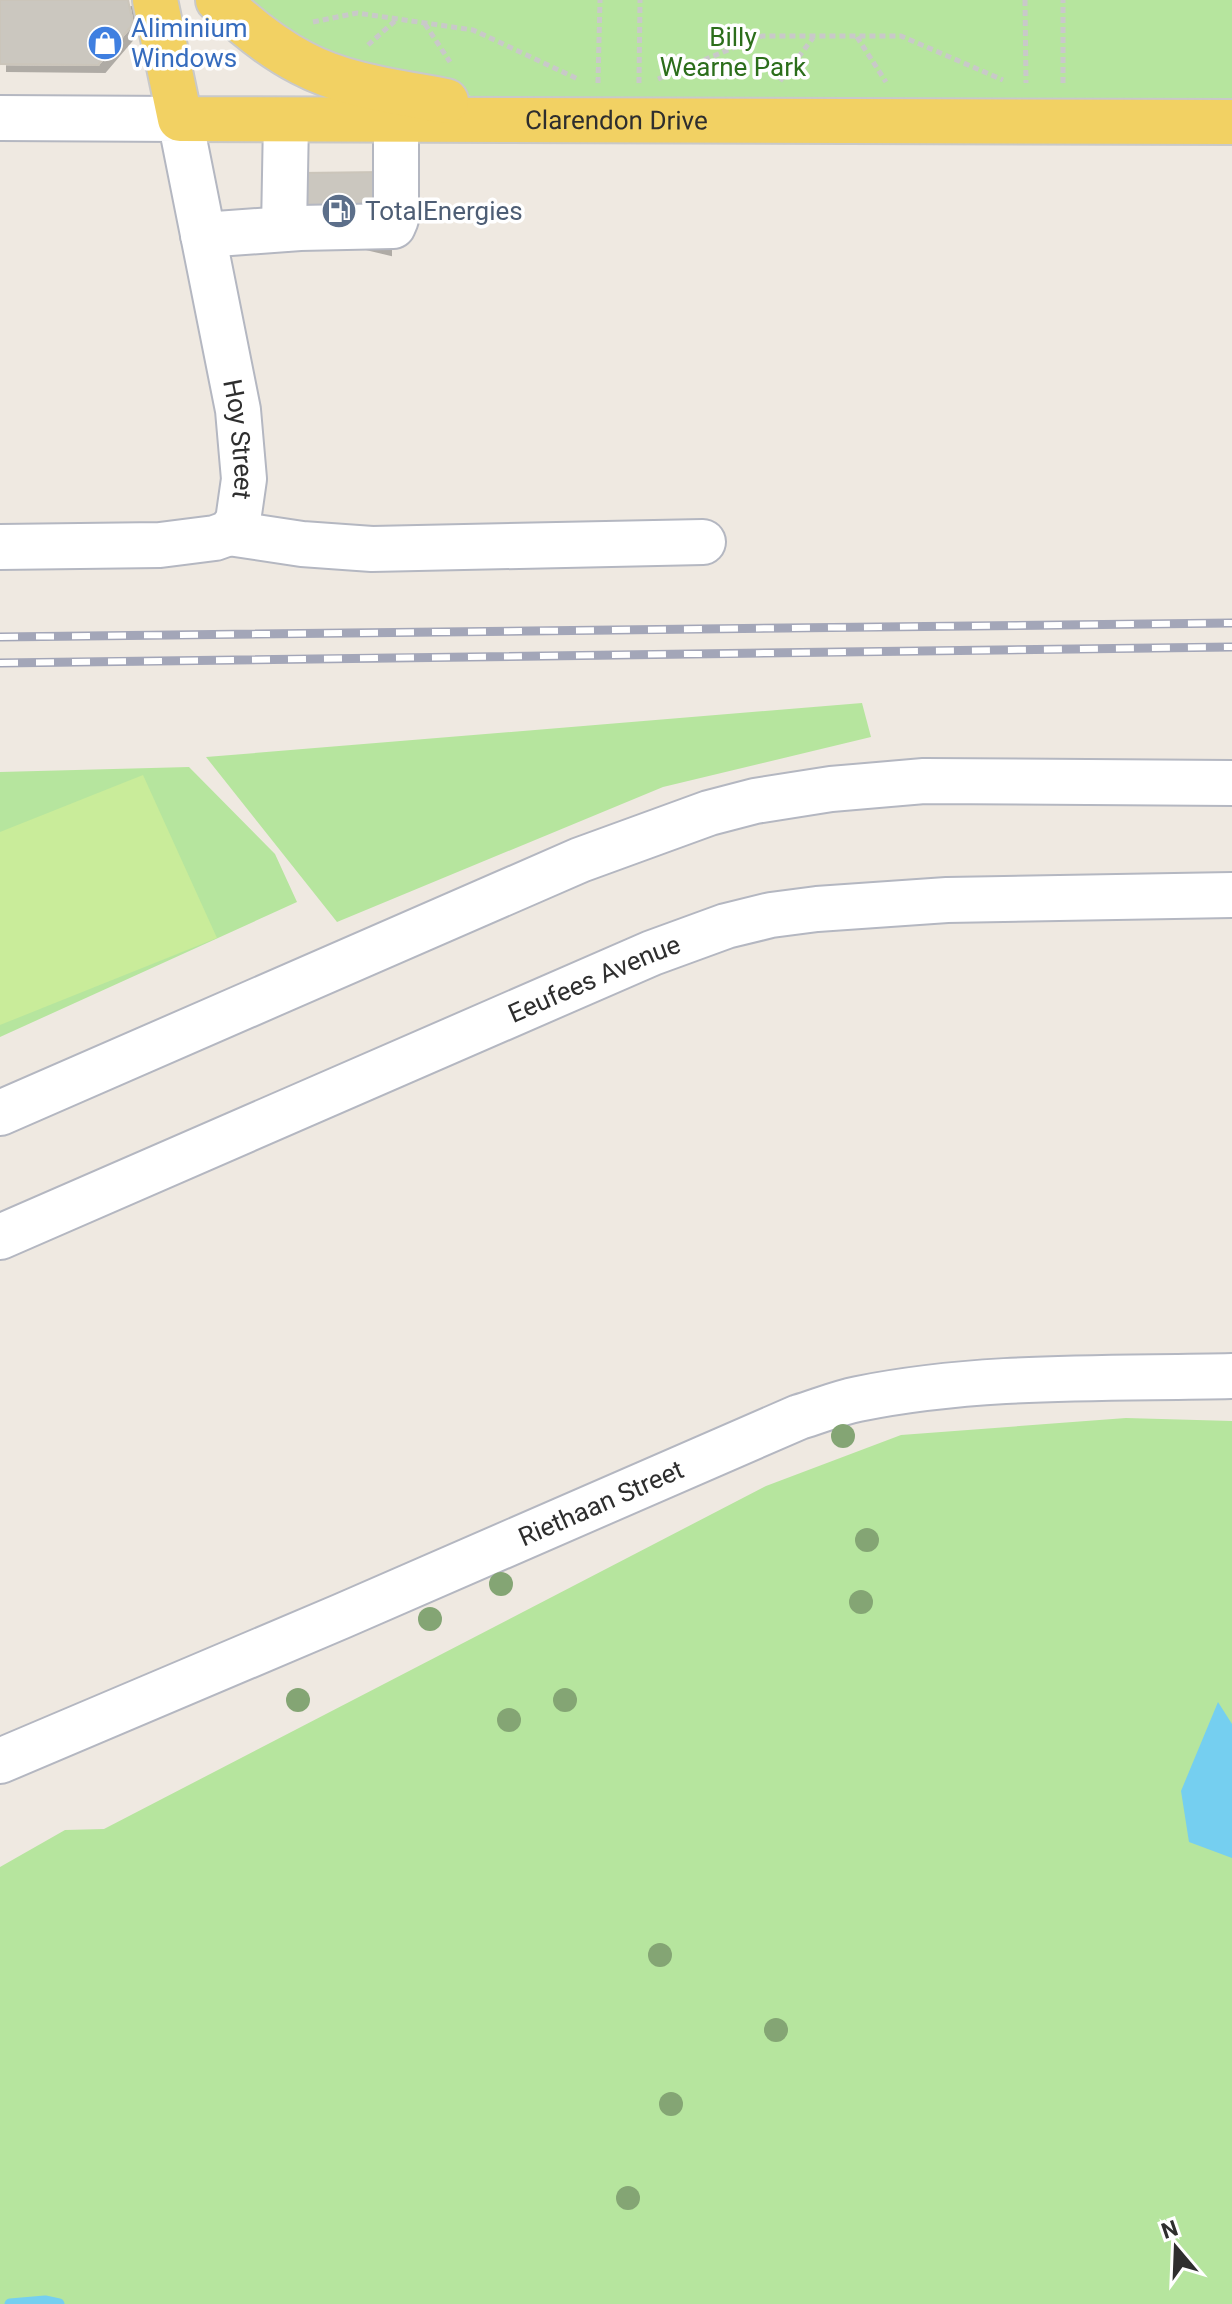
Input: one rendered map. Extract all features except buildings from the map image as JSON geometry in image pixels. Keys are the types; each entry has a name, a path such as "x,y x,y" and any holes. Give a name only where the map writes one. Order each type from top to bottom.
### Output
{"main road":[{"path":"155,0 180,119"},
{"path":"218,0 257,33 303,64 394,91 546,121"},
{"name":"Clarendon Drive","path":"180,119 546,121 638,104 1038,111 1232,122"}],"street":[{"name":"Clarendon Drive","path":"0,118 180,119"},
{"name":"Hoy Street","path":"0,547 133,547 215,538 229,533 238,521 242,508 243,446 238,410 180,119"},
{"path":"284,229 286,120"},
{"path":"203,235 393,226 396,219 396,120"},
{"path":"229,533 302,544 372,549 703,542"},
{"path":"0,1113 580,860 720,810 831,789 924,781 1232,783"},
{"name":"Eeufees Avenue","path":"0,1237 638,959 726,926 771,915 817,909 947,900 1232,895"},
{"name":"Riethaan Street","path":"0,1761 799,1417 855,1399 991,1382 1232,1376"}],"path":[{"path":"257,33 357,13 473,30 598,89 600,0"},
{"path":"640,0 638,104 762,36 901,36 1038,111"},
{"path":"1025,0 1038,111"},
{"path":"1038,111 1063,0"}],"green space":[{"name":"Billy Wearne Park","path":"234,0 1232,0 1232,103 512,102 464,95 338,65"},
{"path":"862,703 871,737 663,787 337,922 206,757"},
{"path":"189,767 275,854 297,902 0,1037 0,772"},
{"path":"143,775 217,938 0,1025 0,832"},
{"path":"1126,1418 1232,1421 1232,2304 0,2304 0,1867 65,1830 104,1829 766,1486 901,1435"}],"water":[{"path":"1218,1702 1232,1724 1232,1858 1189,1842 1181,1791"}],"waterway":[{"path":"10,2304 45,2301 59,2304"}],"railway":[{"path":"0,637 1232,623"},
{"path":"0,663 1232,647"}],"place":[{"name":"Aliminium Windows","path":"105,43"},
{"name":"TotalEnergies","path":"339,211"}]}
